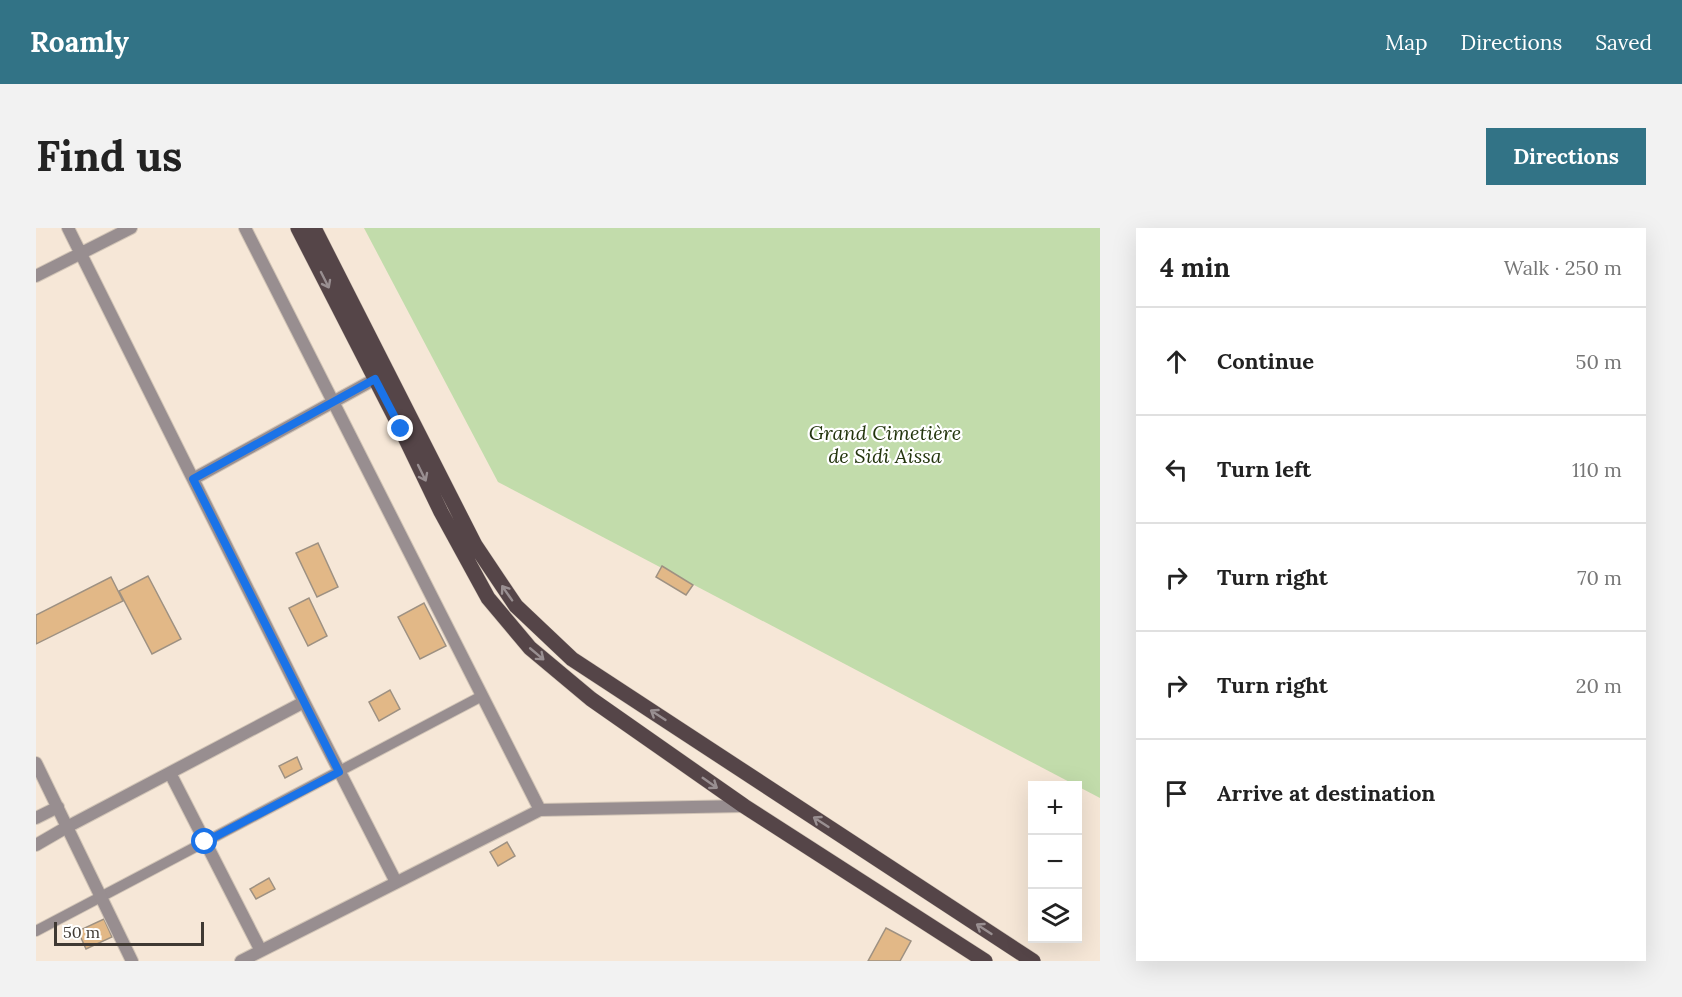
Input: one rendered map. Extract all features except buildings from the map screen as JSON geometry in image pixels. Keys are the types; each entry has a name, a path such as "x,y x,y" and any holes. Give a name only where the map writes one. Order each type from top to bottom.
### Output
{"main road":[{"path":"298,228 441,512 488,598 530,648 591,699 744,806 985,961"},
{"path":"314,228 475,545 516,606 573,659 1033,961"}],"street":[{"path":"68,228 396,882"},
{"path":"36,276 131,228"},
{"path":"245,228 540,810"},
{"path":"193,479 375,379"},
{"path":"36,845 304,702"},
{"path":"36,764 132,961"},
{"path":"170,773 261,951"},
{"path":"241,961 540,810 744,806"},
{"path":"36,818 58,807"}],"lane":[{"path":"36,932 482,696"}],"green space":[{"name":"Grand Cimetière de Sidi Aissa","path":"364,228 1100,228 1100,798 1082,789 1082,781 1068,781 498,482"}],"route":[{"path":"205,842 339,772 193,479 375,379 401,429"}]}
